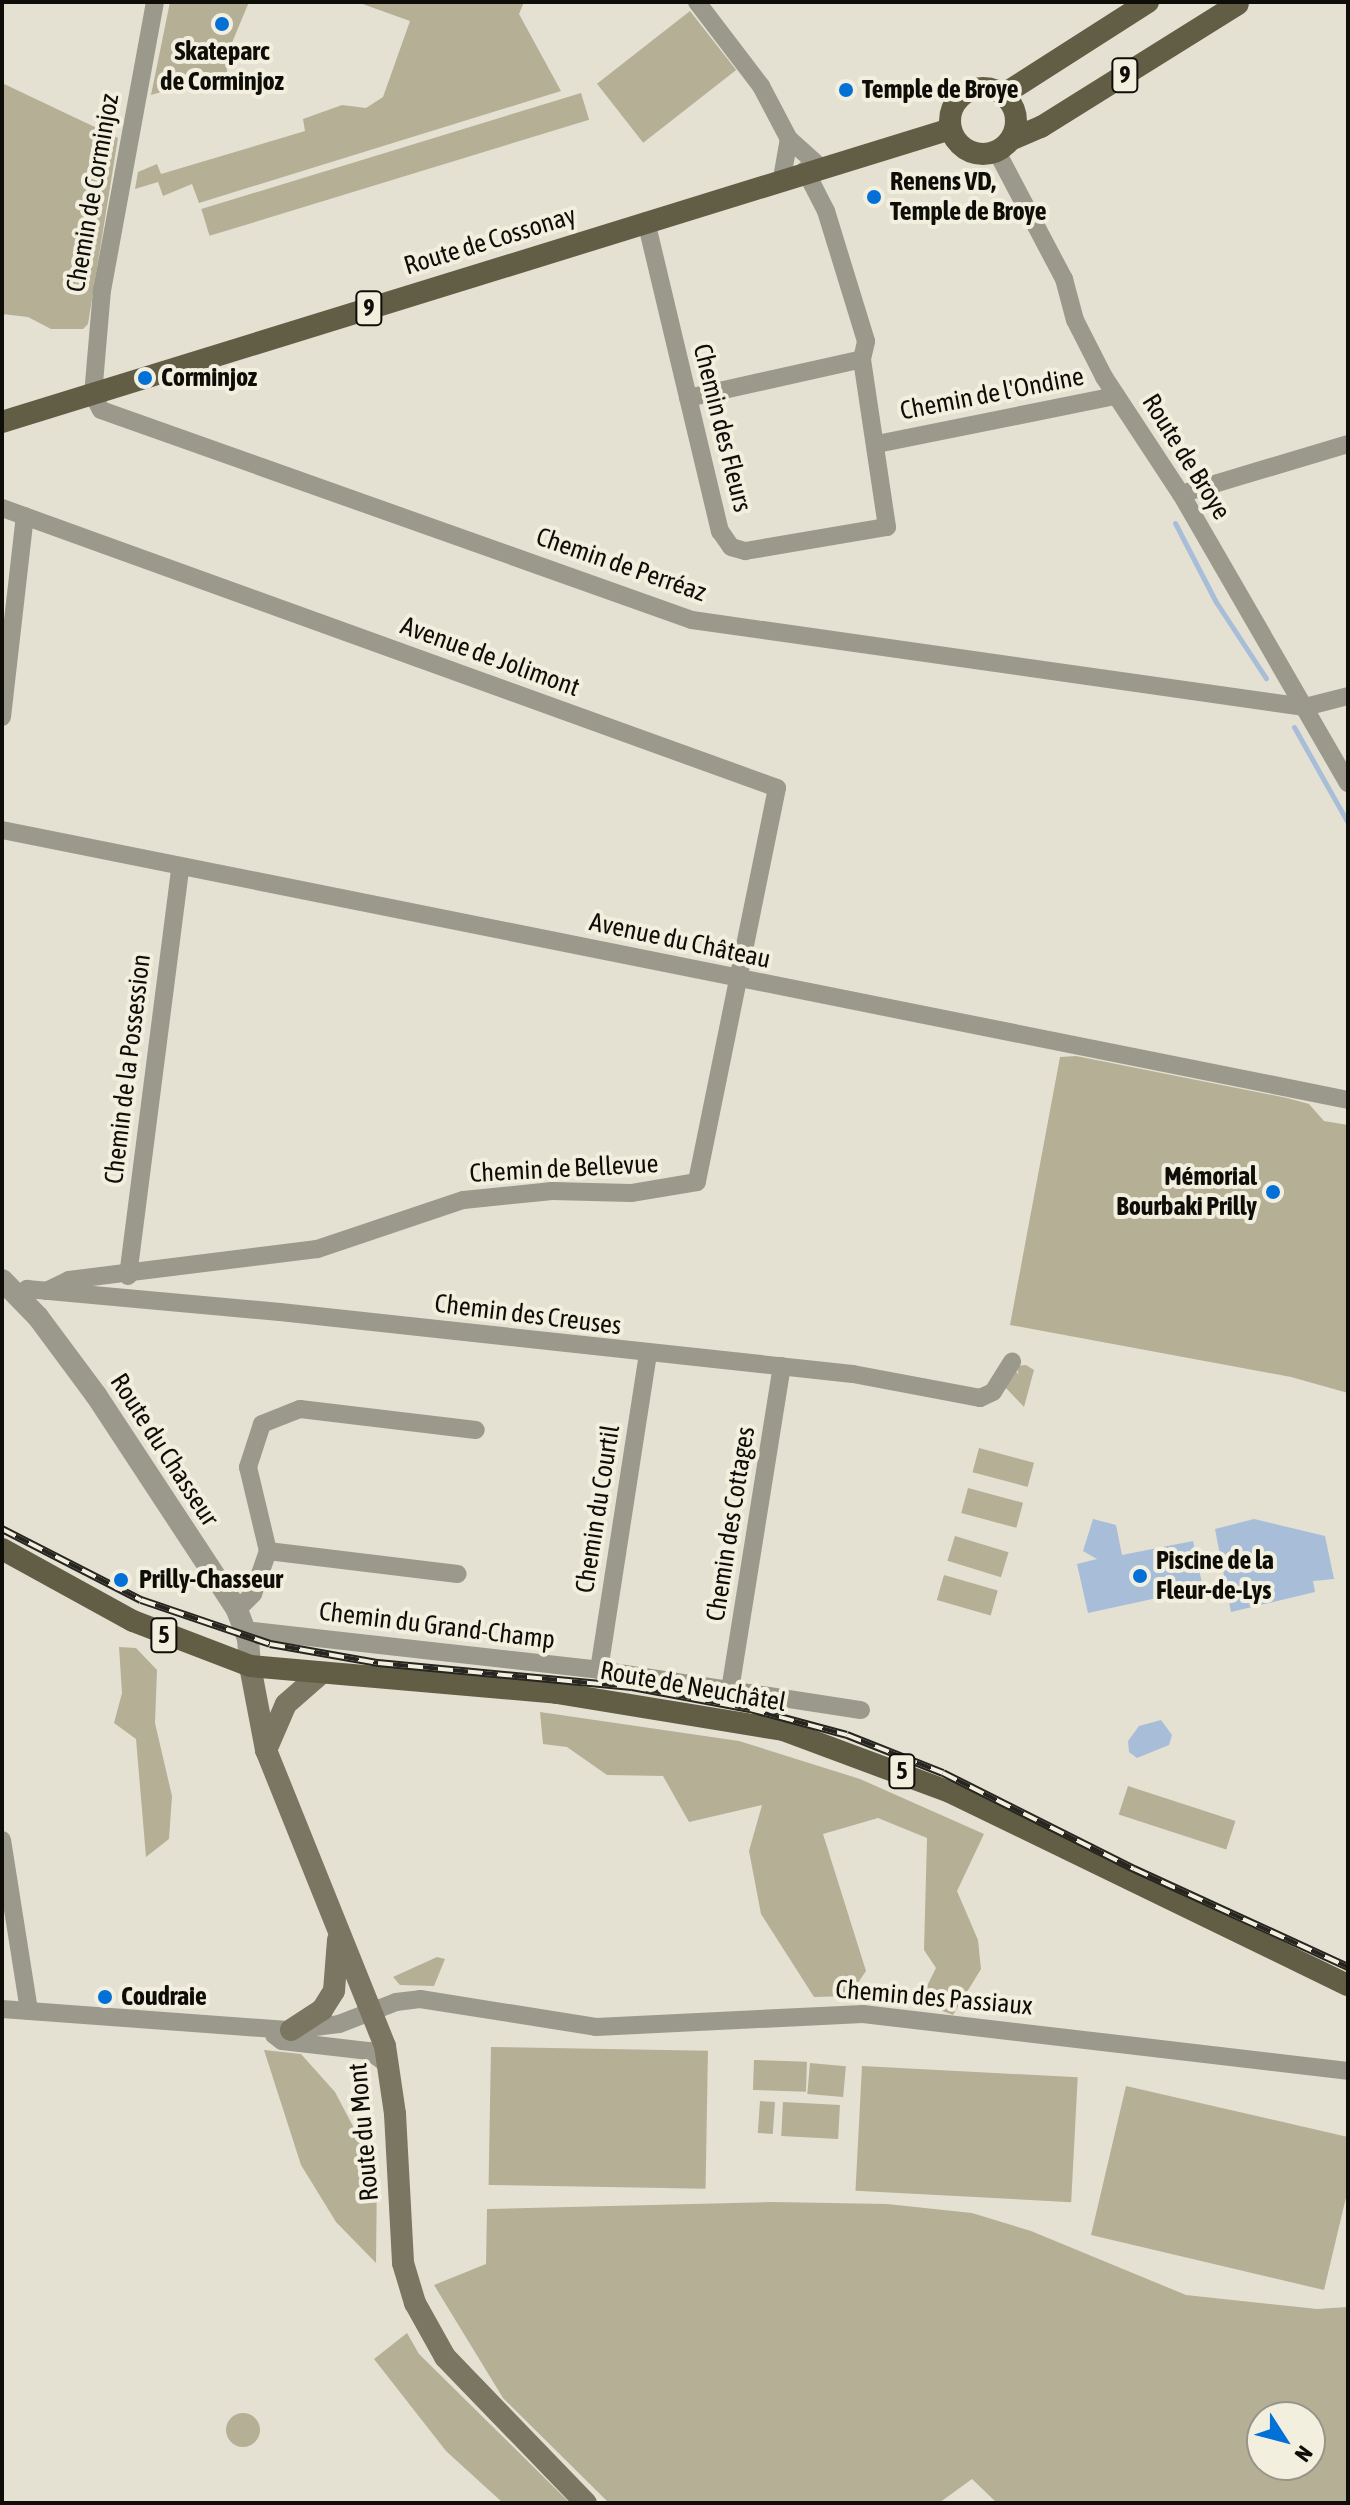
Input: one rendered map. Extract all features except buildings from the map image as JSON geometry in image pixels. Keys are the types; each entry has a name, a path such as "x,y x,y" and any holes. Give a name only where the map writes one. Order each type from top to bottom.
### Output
{"main road":[{"name":"9","path":"1004,94 1148,2"},
{"name":"9","path":"1004,146 1041,127 1241,3"},
{"path":"980,87 1004,94 1015,111 1004,146 976,154 959,146 950,129 951,110 962,94 980,87"},
{"name":"Route de Cossonay","path":"2,422 812,168 950,129"},
{"name":"Route de Neuchâtel","path":"2,1549 133,1621 250,1666 318,1676 557,1693 783,1730 885,1763 1348,1985"},
{"name":"Route du Mont","path":"250,1666 266,1750 373,2011 388,2065 403,2263 415,2303 445,2357 586,2503"},
{"path":"266,1750 286,1704 318,1676"},
{"path":"291,2030 322,2010 334,1991 338,1926"}],"street":[{"name":"Chemin de Corminjoz","path":"93,395 102,290 155,2"},
{"path":"697,2 761,86 789,139 812,168 848,275 866,341 862,359 877,444"},
{"path":"782,178 789,139"},
{"name":"Route de Broye","path":"1004,146 1017,182 1064,279 1075,320 1116,396 1181,494 1348,783"},
{"name":"Chemin des Fleurs","path":"646,221 720,531 731,547 745,551 887,527 877,444"},
{"path":"688,398 862,359"},
{"name":"Chemin de Perréaz","path":"93,395 101,410 692,620 1305,707"},
{"name":"Chemin de l'Ondine","path":"877,444 1116,396"},
{"path":"1181,494 1348,444"},
{"name":"Avenue de Jolimont","path":"2,508 777,788 738,980"},
{"path":"2,717 25,516"},
{"path":"1305,707 1348,696"},
{"name":"Avenue du Château","path":"2,830 180,869 1348,1100"},
{"name":"Chemin de la Possession","path":"128,1276 180,869"},
{"name":"Chemin de Bellevue","path":"46,1291 69,1280 128,1276 327,1246 427,1208 463,1200 552,1191 631,1193 697,1182 738,980"},
{"name":"Route du Chasseur","path":"2,1280 19,1296 96,1395 241,1620 250,1666"},
{"name":"Chemin des Creuses","path":"19,1296 27,1289 648,1355 782,1366 980,1398 993,1392 1012,1361"},
{"name":"Chemin du Courtil","path":"599,1670 648,1355"},
{"name":"Chemin des Cottages","path":"730,1690 782,1366"},
{"path":"241,1620 268,1551 248,1467 253,1439 262,1424 279,1413 300,1409 476,1430"},
{"path":"268,1551 458,1574"},
{"name":"Chemin du Grand-Champ","path":"241,1620 861,1710"},
{"path":"2,1840 29,2011"},
{"name":"Chemin des Passiaux","path":"265,2029 291,2030 339,2024 420,1999 596,2027 863,2014 1348,2071"},
{"path":"2,2009 265,2029 282,2041 369,2051 388,2065"}],"shaded area":[{"path":"170,2 249,2 226,57 227,72 151,95"},
{"path":"357,2 524,2 519,14 561,91 199,203 192,184 163,196 158,182 135,189 138,172 157,164 161,174 305,131 303,119 342,105 366,108 383,97 410,21"},
{"path":"690,11 736,70 643,143 597,84"},
{"path":"2,83 118,138 88,324 83,329 51,329 28,317 2,314"},
{"path":"581,93 589,120 210,236 201,209"},
{"path":"1076,1056 1287,1098 1309,1104 1324,1121 1348,1125 1348,1393 1291,1377 1010,1325 1060,1057"},
{"path":"1026,1365 1034,1370 1024,1407 1005,1387 1013,1367 1019,1375 1016,1366"},
{"path":"979,1448 1034,1463 1028,1487 973,1472"},
{"path":"968,1488 1023,1503 1016,1528 961,1513"},
{"path":"955,1536 1009,1552 1001,1577 947,1561"},
{"path":"944,1575 998,1590 991,1615 937,1600"},
{"path":"119,1647 136,1648 157,1670 155,1723 172,1796 169,1839 146,1857 136,1739 114,1723 122,1693"},
{"path":"540,1712 739,1741 860,1779 984,1834 957,1891 978,1940 981,1969 953,2015 919,2002 936,1968 924,1950 927,1838 878,1818 823,1834 866,1971 849,1996 814,1997 761,1914 749,1851 762,1805 689,1822 663,1776 607,1775 567,1747 543,1744"},
{"path":"1128,1786 1235,1821 1226,1849 1119,1815"},
{"path":"437,1957 445,1959 434,1986 400,1985 393,1977"},
{"path":"491,2047 708,2051 706,2189 489,2185"},
{"path":"264,2050 301,2054 335,2092 377,2172 376,2263 336,2222 301,2165"},
{"path":"754,2060 807,2062 806,2092 753,2090"},
{"path":"810,2063 846,2066 843,2097 807,2094"},
{"path":"862,2066 1078,2077 1071,2202 855,2191"},
{"path":"1126,2086 1348,2137 1348,2189 1324,2290 1091,2235"},
{"path":"760,2101 775,2102 773,2134 758,2133"},
{"path":"783,2102 840,2105 838,2139 781,2136"},
{"path":"774,2202 887,2204 972,2213 1031,2231 1186,2295 1317,2309 1348,2307 1348,2503 997,2503 972,2479 939,2503 609,2503 503,2398 434,2285 486,2264 487,2209"},
{"path":"407,2333 419,2354 570,2503 503,2503 446,2451 374,2359"},
{"path":"243,2413 255,2418 260,2430 255,2442 243,2447 231,2442 226,2430 231,2418"}],"water":[{"name":"Piscine de la Fleur-de-Lys","path":"1093,1519 1116,1525 1122,1555 1193,1541 1203,1588 1088,1613 1077,1564 1097,1559 1083,1551"},
{"path":"1254,1519 1325,1536 1334,1579 1313,1581 1315,1592 1231,1612 1215,1529"},
{"path":"1161,1720 1172,1735 1169,1745 1137,1758 1129,1752 1128,1741 1139,1726"}],"waterway":[{"path":"1175,523 1216,602 1266,678"},
{"path":"1294,727 1348,823"}],"railway":[{"path":"2,1529 141,1600 270,1644 378,1663 632,1687 750,1709 847,1735 943,1773 1134,1869 1348,1967"}],"place":[{"name":"Skateparc de Corminjoz","path":"222,24"},
{"name":"Temple de Broye","path":"846,90"},
{"name":"Renens VD, Temple de Broye","path":"874,197"},
{"name":"Corminjoz","path":"145,378"},
{"name":"Mémorial Bourbaki Prilly","path":"1273,1192"},
{"name":"Piscine de la Fleur-de-Lys","path":"1140,1576"},
{"name":"Prilly-Chasseur","path":"121,1580"},
{"name":"Coudraie","path":"105,1997"}]}
